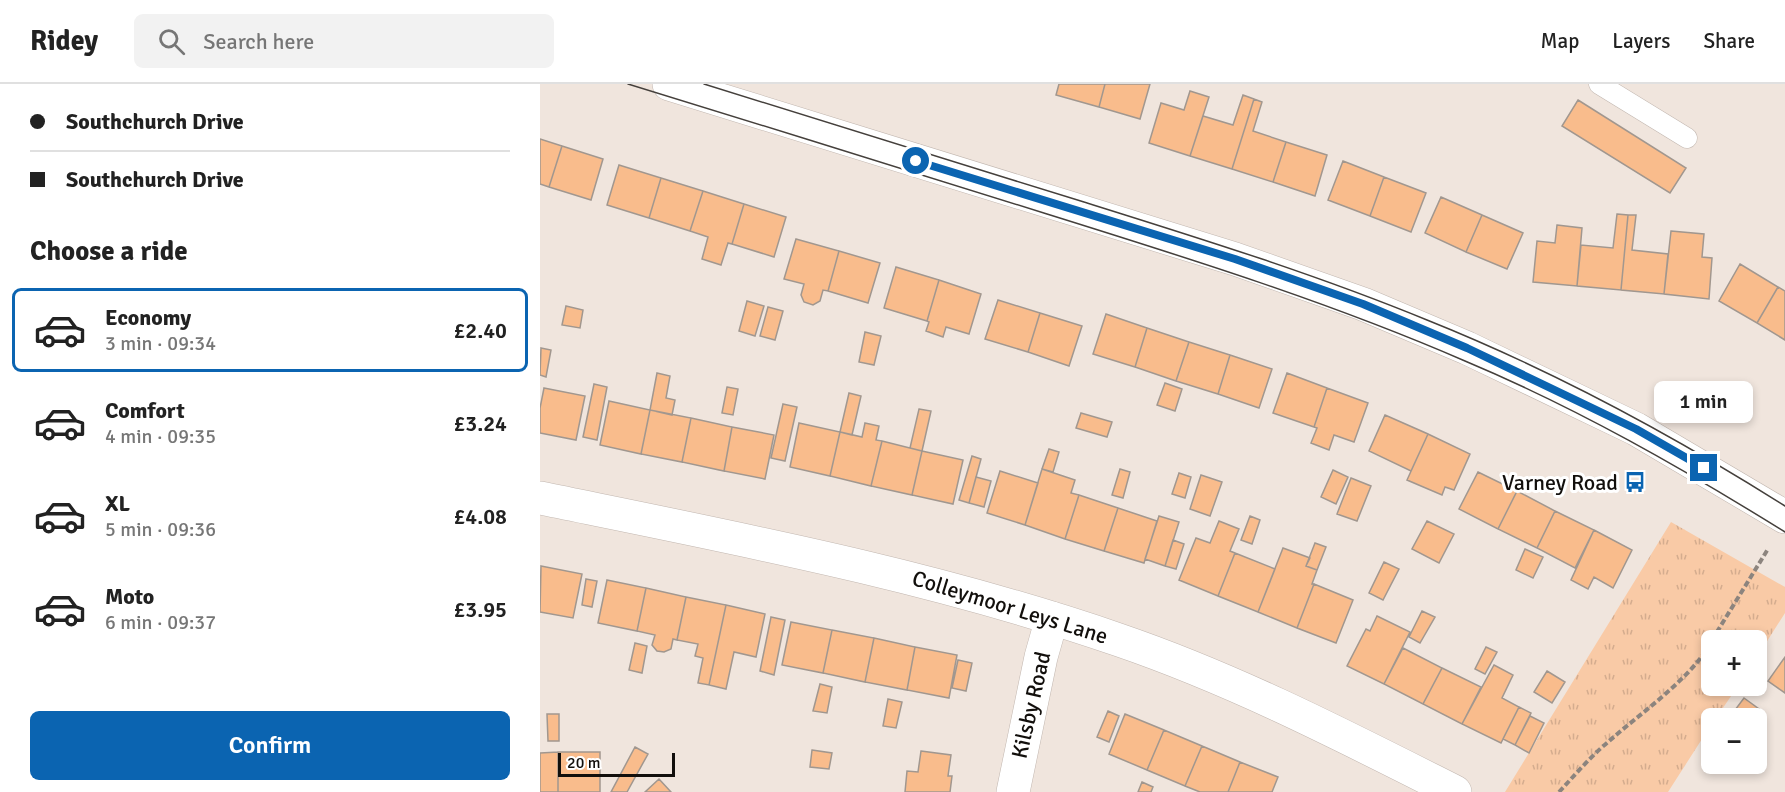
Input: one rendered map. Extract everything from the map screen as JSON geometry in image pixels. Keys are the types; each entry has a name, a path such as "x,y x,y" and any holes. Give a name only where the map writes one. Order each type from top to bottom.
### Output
{"street":[{"path":"669,84 1167,238 1280,274 1363,304 1467,348 1636,429 1778,531"},
{"name":"Colleymoor Leys Lane","path":"540,498 791,549 911,577 1052,618 1120,640 1263,698 1349,738 1455,792"},
{"name":"Kilsby Road","path":"1013,792 1052,618"}],"lane":[{"path":"1599,84 1687,138"}],"path":[{"path":"1719,630 1778,531"},
{"path":"1559,792 1605,744 1682,677 1701,654"}],"green space":[{"path":"1671,522 1785,587 1785,613 1767,641 1767,630 1701,630 1701,696 1731,696 1723,708 1701,708 1701,741 1668,792 1505,792"}],"building":[{"path":"1059,84 1105,84 1099,107 1056,95"},
{"path":"1105,84 1150,84 1140,119 1099,107"},
{"path":"1190,91 1209,97 1190,156 1149,143 1161,103 1184,110"},
{"path":"1243,95 1254,99 1232,169 1190,156 1203,116 1233,125"},
{"path":"1254,99 1262,102 1253,131 1286,142 1273,182 1232,169"},
{"path":"1578,100 1686,168 1670,193 1562,126"},
{"path":"540,139 562,146 549,187 540,184"},
{"path":"1286,142 1327,155 1315,196 1273,182"},
{"path":"562,146 603,159 591,200 549,187"},
{"path":"1343,161 1384,177 1370,216 1328,200"},
{"path":"619,165 661,178 649,218 607,205"},
{"path":"1384,177 1426,193 1411,232 1370,216"},
{"path":"661,178 703,191 690,231 649,218"},
{"path":"703,191 744,204 732,244 728,243 721,265 702,259 708,237 690,231"},
{"path":"1441,197 1482,215 1466,252 1425,233"},
{"path":"744,204 786,217 774,257 732,244"},
{"path":"1617,214 1628,215 1621,290 1577,286 1581,245 1613,248"},
{"path":"1482,215 1523,233 1507,269 1466,252"},
{"path":"1628,215 1636,215 1632,250 1668,254 1664,294 1621,290"},
{"path":"1557,225 1582,228 1577,286 1533,282 1537,241 1555,243"},
{"path":"1671,231 1704,234 1702,257 1712,258 1709,299 1664,294"},
{"path":"796,239 839,251 828,291 823,290 820,301 813,305 804,302 801,295 804,284 784,279"},
{"path":"839,251 880,263 868,303 828,291"},
{"path":"1740,264 1778,287 1757,323 1719,301"},
{"path":"896,267 939,280 927,321 884,308"},
{"path":"939,280 981,294 969,334 946,327 943,337 926,331"},
{"path":"1778,287 1785,291 1785,340 1757,323"},
{"path":"998,300 1040,313 1028,352 985,339"},
{"path":"747,301 764,306 755,336 739,331"},
{"path":"566,306 583,310 580,328 562,325"},
{"path":"768,307 783,311 775,340 760,336"},
{"path":"1040,313 1082,326 1069,366 1028,352"},
{"path":"1106,314 1147,328 1135,367 1093,354"},
{"path":"1147,328 1189,342 1176,381 1135,367"},
{"path":"865,332 881,336 874,365 859,362"},
{"path":"1189,342 1230,355 1218,394 1176,381"},
{"path":"541,348 551,350 546,377 540,375"},
{"path":"1230,355 1272,369 1259,408 1218,394"},
{"path":"657,373 670,376 666,398 675,400 672,415 650,410"},
{"path":"1287,373 1327,388 1314,427 1273,413"},
{"path":"1165,383 1182,389 1175,411 1157,405"},
{"path":"594,384 607,387 597,440 583,437"},
{"path":"727,387 738,389 733,415 722,413"},
{"path":"544,388 585,396 576,440 540,433 540,408"},
{"path":"1327,388 1368,403 1354,442 1334,435 1329,450 1311,443"},
{"path":"849,393 861,396 852,435 840,432"},
{"path":"609,401 650,410 641,454 600,445"},
{"path":"783,404 797,407 785,461 771,458"},
{"path":"919,409 931,411 922,451 910,448"},
{"path":"650,410 691,418 682,462 641,454"},
{"path":"1081,413 1112,422 1107,437 1076,428"},
{"path":"1385,415 1428,434 1411,471 1369,451"},
{"path":"691,418 732,427 724,471 682,462"},
{"path":"799,423 840,432 830,476 790,467"},
{"path":"865,423 879,426 876,440 882,441 871,486 830,476 840,432 862,437"},
{"path":"732,427 774,435 765,479 724,471"},
{"path":"1428,434 1470,454 1454,490 1445,487 1442,495 1407,480"},
{"path":"882,441 922,451 912,495 871,486"},
{"path":"1049,449 1059,452 1053,472 1042,469"},
{"path":"922,451 963,460 953,504 912,495"},
{"path":"972,456 981,459 969,503 959,500"},
{"path":"1042,469 1075,480 1071,493 1079,495 1065,539 1025,525"},
{"path":"1120,469 1130,472 1123,498 1112,495"},
{"path":"1333,470 1348,477 1336,504 1321,497"},
{"path":"1000,471 1038,483 1025,525 987,513"},
{"path":"1478,472 1517,491 1498,529 1459,509"},
{"path":"1179,473 1191,477 1185,498 1172,494"},
{"path":"1201,475 1222,482 1210,516 1190,509"},
{"path":"976,477 991,481 984,507 969,503"},
{"path":"1351,478 1371,486 1357,521 1337,514"},
{"path":"1517,491 1555,511 1537,548 1498,529"},
{"path":"1079,495 1118,508 1104,551 1065,539"},
{"path":"1118,508 1157,521 1144,563 1104,551"},
{"path":"1555,511 1594,530 1575,568 1537,548"},
{"path":"1159,516 1179,522 1165,566 1145,559"},
{"path":"1250,516 1260,520 1252,544 1241,540"},
{"path":"1219,521 1239,529 1230,551 1235,553 1218,596 1179,580 1196,538 1210,543"},
{"path":"1427,521 1454,534 1439,563 1412,549"},
{"path":"1594,530 1632,550 1613,588 1594,577 1588,589 1571,580"},
{"path":"1173,540 1184,544 1176,569 1165,566"},
{"path":"1315,543 1326,547 1317,570 1306,566"},
{"path":"1283,548 1310,558 1306,566 1317,570 1297,628 1258,612"},
{"path":"1525,549 1543,557 1533,578 1516,570"},
{"path":"1235,553 1275,569 1258,612 1218,596"},
{"path":"1384,562 1399,569 1383,600 1369,593"},
{"path":"541,566 582,574 573,618 540,612"},
{"path":"586,579 597,581 592,607 582,605"},
{"path":"607,580 646,588 637,631 598,623"},
{"path":"1314,584 1353,600 1336,643 1297,628"},
{"path":"646,588 686,597 677,640 673,639 671,649 664,652 657,651 652,645 655,635 637,631"},
{"path":"686,597 726,605 709,685 698,683 703,658 695,656 698,644 677,640"},
{"path":"726,605 765,614 756,657 734,652 726,689 709,685"},
{"path":"1422,611 1435,617 1420,643 1409,637"},
{"path":"1377,616 1410,632 1384,684 1347,666 1366,629 1370,631"},
{"path":"771,617 785,620 774,675 760,671"},
{"path":"791,622 832,630 823,673 782,665"},
{"path":"832,630 874,638 865,682 823,673"},
{"path":"874,638 915,647 907,690 865,682"},
{"path":"635,643 647,646 642,673 629,670"},
{"path":"915,647 957,655 949,698 907,690"},
{"path":"1486,647 1497,652 1485,674 1475,669"},
{"path":"1403,648 1442,668 1423,704 1384,684"},
{"path":"1785,657 1785,693 1768,681"},
{"path":"958,660 972,663 966,691 952,688"},
{"path":"1494,665 1513,675 1502,698 1519,707 1501,743 1462,724"},
{"path":"1442,668 1481,687 1462,724 1423,704"},
{"path":"1547,671 1565,682 1552,703 1534,692"},
{"path":"820,684 832,687 827,713 813,711"},
{"path":"1744,698 1758,708 1736,708"},
{"path":"888,699 902,702 896,728 883,726"},
{"path":"1519,707 1531,713 1515,745 1503,739"},
{"path":"1108,711 1119,716 1109,742 1097,737"},
{"path":"547,714 559,714 559,741 548,741"},
{"path":"1125,714 1164,730 1147,770 1109,754"},
{"path":"1530,716 1544,723 1529,753 1515,745"},
{"path":"1164,730 1202,746 1185,786 1147,770"},
{"path":"1202,746 1240,762 1228,792 1200,792 1185,786"},
{"path":"635,747 648,754 627,792 611,792"},
{"path":"812,750 832,753 829,769 810,767"},
{"path":"921,751 951,755 948,776 952,776 950,792 905,792 907,771 918,772"},
{"path":"558,752 600,752 600,792 558,792"},
{"path":"558,752 558,792 540,792 540,753"},
{"path":"1240,762 1278,777 1272,792 1228,792"},
{"path":"659,779 671,792 645,792"},
{"path":"1142,782 1153,787 1151,792 1138,792"}],"tram line":[{"path":"628,84 1153,247 1362,319 1507,379 1588,419 1668,462 1785,532"},
{"path":"704,84 1214,243 1385,303 1474,339 1565,382 1655,429 1785,506"}],"place":[{"name":"Varney Road","path":"1635,482"}],"route":[{"path":"916,161 1235,259 1363,304 1467,348 1636,429 1704,468"}]}
